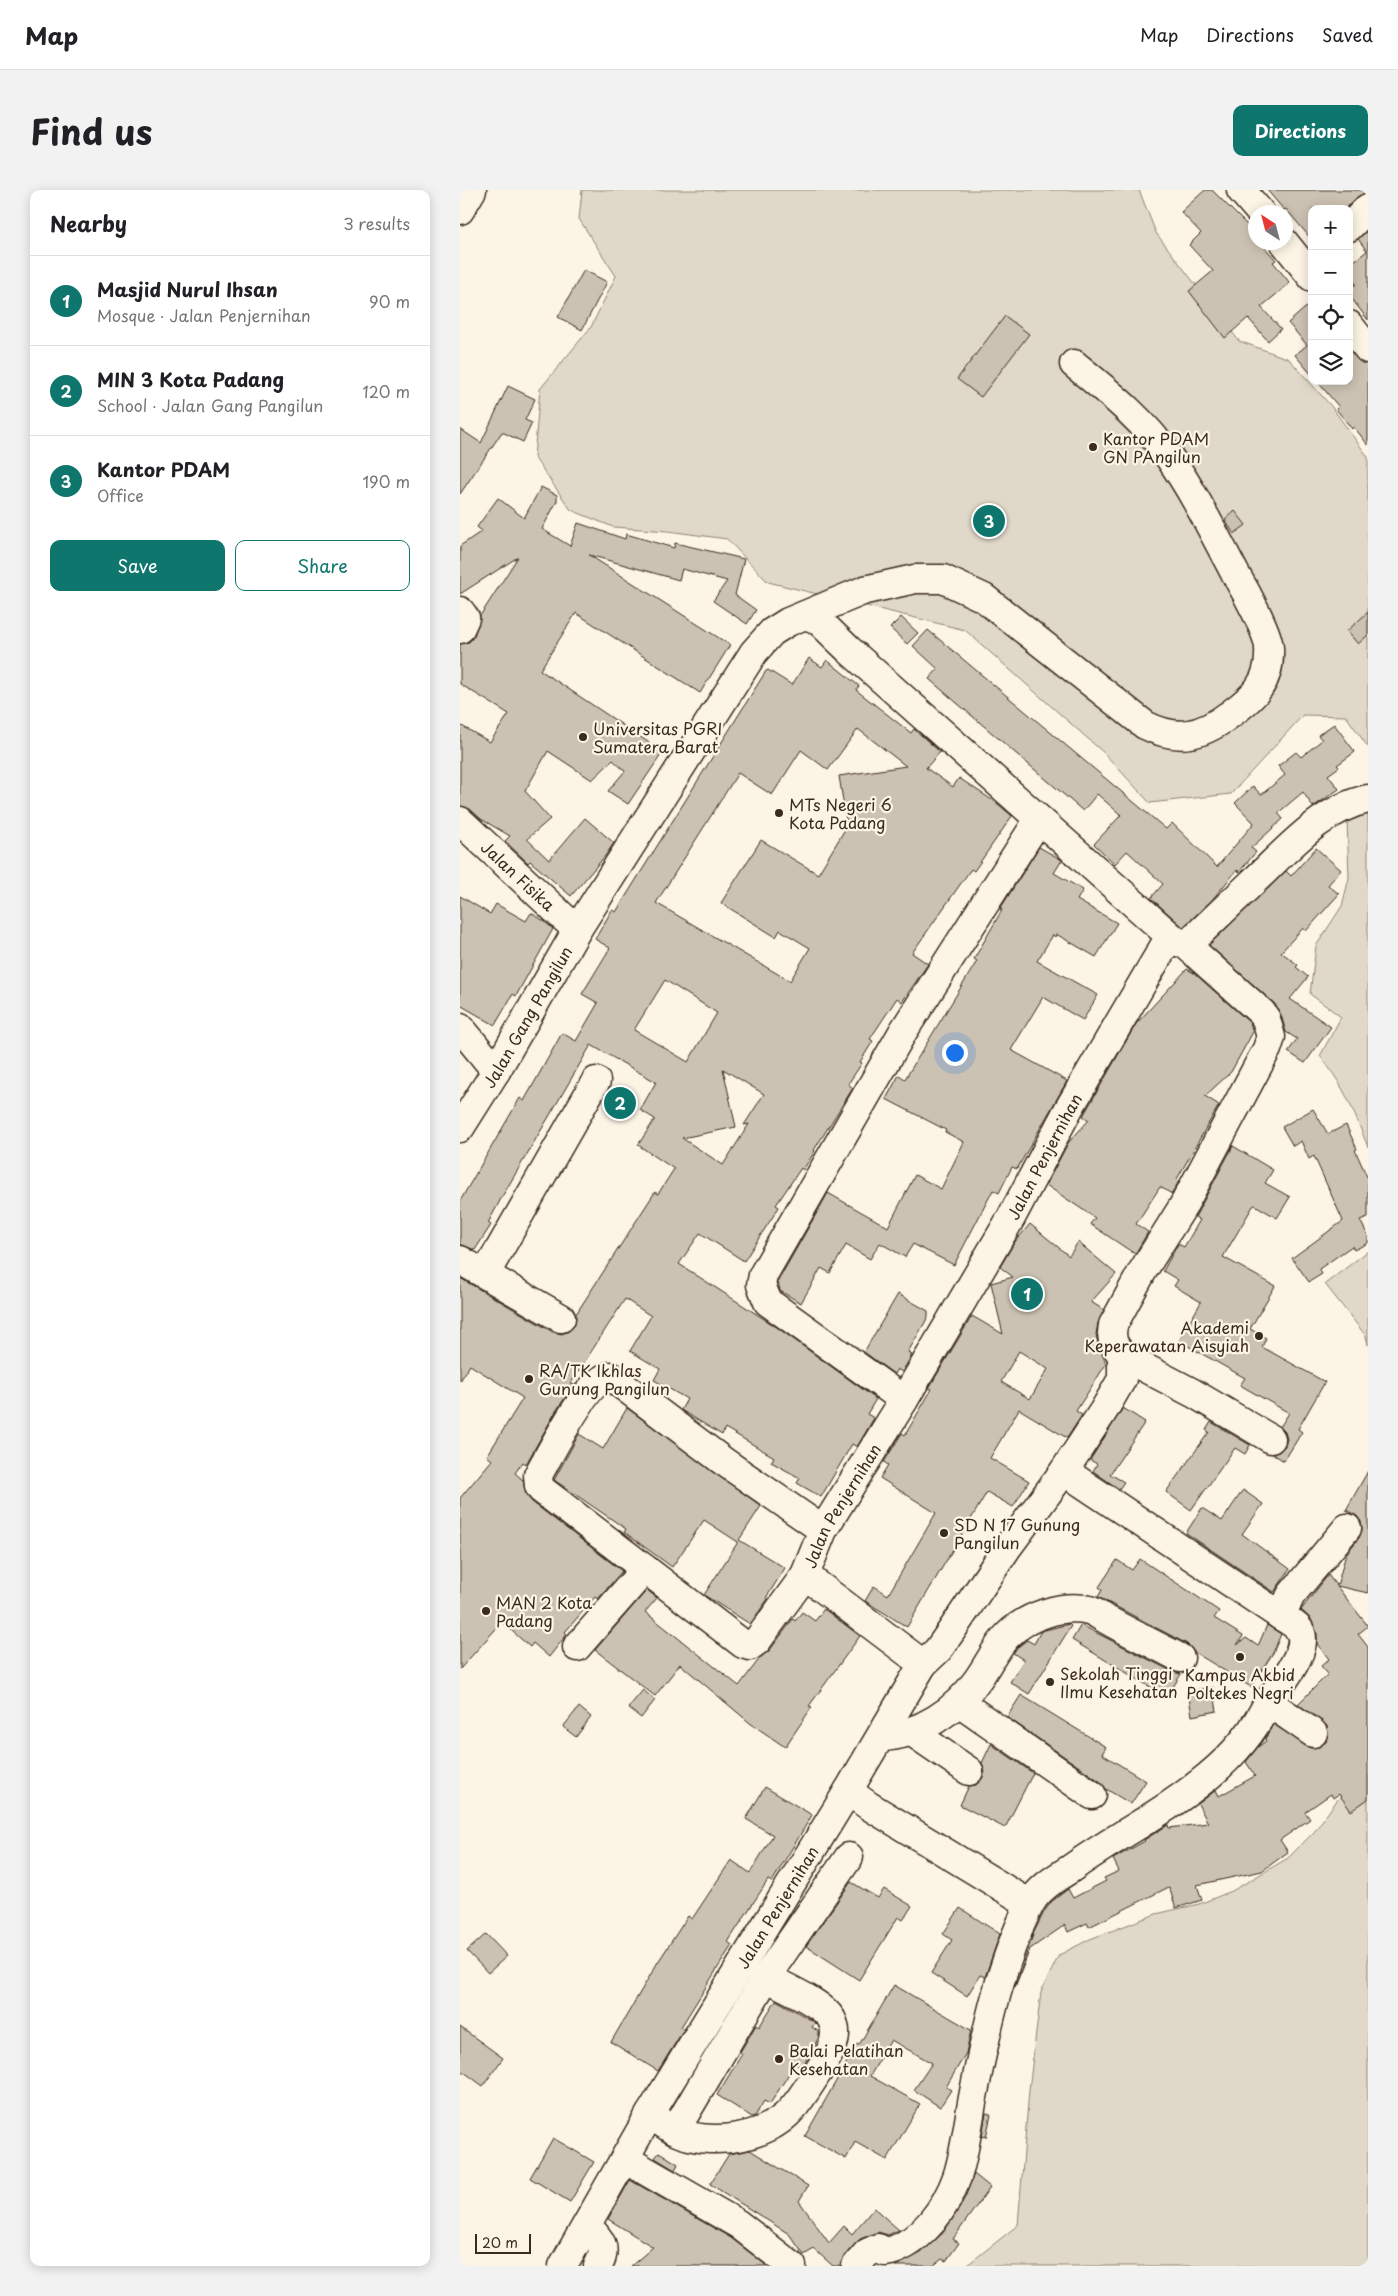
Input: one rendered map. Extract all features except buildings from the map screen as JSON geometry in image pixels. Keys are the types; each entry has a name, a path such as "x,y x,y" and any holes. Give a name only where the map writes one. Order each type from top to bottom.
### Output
{"street":[{"path":"460,210 472,190"},
{"path":"1241,190 1254,205"},
{"path":"1353,223 1368,208"},
{"path":"1291,250 1308,268"},
{"path":"1353,330 1368,349"},
{"name":"Jalan Gang Pangilun","path":"460,1128 496,1071 577,930 754,652 772,632 788,622 864,590 915,579 943,579 984,598 1145,725 1164,734 1198,732 1218,723 1253,698 1265,678 1269,646 1250,601 1168,456 1117,400 1074,364"},
{"path":"460,611 465,618 460,629"},
{"path":"806,615 818,620 1039,819 1266,1019 1271,1037 1267,1049 1250,1084 1182,1208 1142,1272 1113,1326 1113,1342 1122,1356 1271,1439"},
{"path":"1177,940 1191,941 1312,828 1346,806 1368,798"},
{"path":"904,1400 768,1302 762,1292 762,1280 904,1030 1039,819"},
{"name":"Jalan Fisika","path":"460,821 577,930"},
{"name":"Jalan Penjernihan","path":"563,2266 588,2226 650,2114 881,1737 923,1664 805,1575 823,1530 904,1400 1011,1218 1068,1110 1177,940"},
{"path":"460,1027 496,1071"},
{"path":"486,1273 596,1081"},
{"path":"460,1260 486,1273 561,1318"},
{"path":"923,1664 938,1650 1007,1548 1064,1471 1122,1379 1122,1356"},
{"path":"805,1575 757,1641 750,1646 743,1644 539,1486 538,1475 588,1391 603,1377 610,1376 723,1461 823,1530"},
{"path":"856,2266 873,2249 878,2248 886,2252 891,2251 918,2235 933,2221 957,2177 982,2052 991,2017 1018,1929 1030,1904 1046,1884 1168,1806 1219,1765 1240,1744 1260,1718 1268,1702 1288,1674 1302,1646 1302,1636 1298,1627 1064,1471"},
{"path":"1281,1616 1291,1595 1347,1528"},
{"path":"577,1647 645,1569"},
{"path":"881,1737 899,1736 912,1732 938,1718 959,1702 977,1681 1007,1636 1019,1626 1043,1614 1065,1609 1091,1611 1180,1658"},
{"path":"959,1702 1092,1795"},
{"path":"1268,1702 1313,1733"},
{"path":"912,1732 969,1771"},
{"path":"848,1790 869,1806 1030,1904"},
{"path":"675,2130 766,1977 849,1857"},
{"path":"650,2114 675,2130 697,2137 720,2138 740,2135 772,2125 791,2110 828,2059 836,2029 828,2013 766,1977"},
{"path":"625,2160 738,2224 792,2266"},
{"path":"588,2226 599,2239 603,2248 604,2256 598,2266"}],"shaded area":[{"path":"582,190 1139,190 1156,233 1239,341 1289,359 1308,380 1308,385 1312,385 1331,406 1368,457 1368,747 1346,716 1303,715 1231,794 1150,803 1104,753 965,630 768,582 727,539 668,531 613,527 571,510 534,457 540,389 591,327 616,276 579,219"},
{"path":"1368,812 1368,1147 1342,1089 1320,1056 1341,1017 1310,994 1316,946 1342,906 1349,878 1347,820"},
{"path":"1368,1251 1368,1345 1366,1336 1325,1284"},
{"path":"1368,1775 1368,2266 966,2266 1018,2225 1029,2090 1041,1992 1059,1955 1090,1939 1156,1914 1199,1904 1232,1891 1288,1858 1314,1832 1338,1799"}],"place":[{"name":"Kantor PDAM GN PAngilun","path":"1093,447"},
{"name":"Kantor PDAM","path":"989,521"},
{"name":"Universitas PGRI Sumatera Barat","path":"583,737"},
{"name":"MTs Negeri 6 Kota Padang","path":"779,813"},
{"name":"MIN 3 Kota Padang","path":"620,1103"},
{"name":"Masjid Nurul Ihsan","path":"1027,1294"},
{"name":"Akademi Keperawatan Aisyiah","path":"1259,1336"},
{"name":"RA/TK Ikhlas Gunung Pangilun","path":"529,1379"},
{"name":"SD N 17 Gunung Pangilun","path":"944,1533"},
{"name":"MAN 2 Kota Padang","path":"486,1611"},
{"name":"Kampus Akbid Poltekes Negri","path":"1240,1657"},
{"name":"Sekolah Tinggi Ilmu Kesehatan","path":"1050,1682"},
{"name":"Balai Pelatihan Kesehatan","path":"779,2059"}]}
